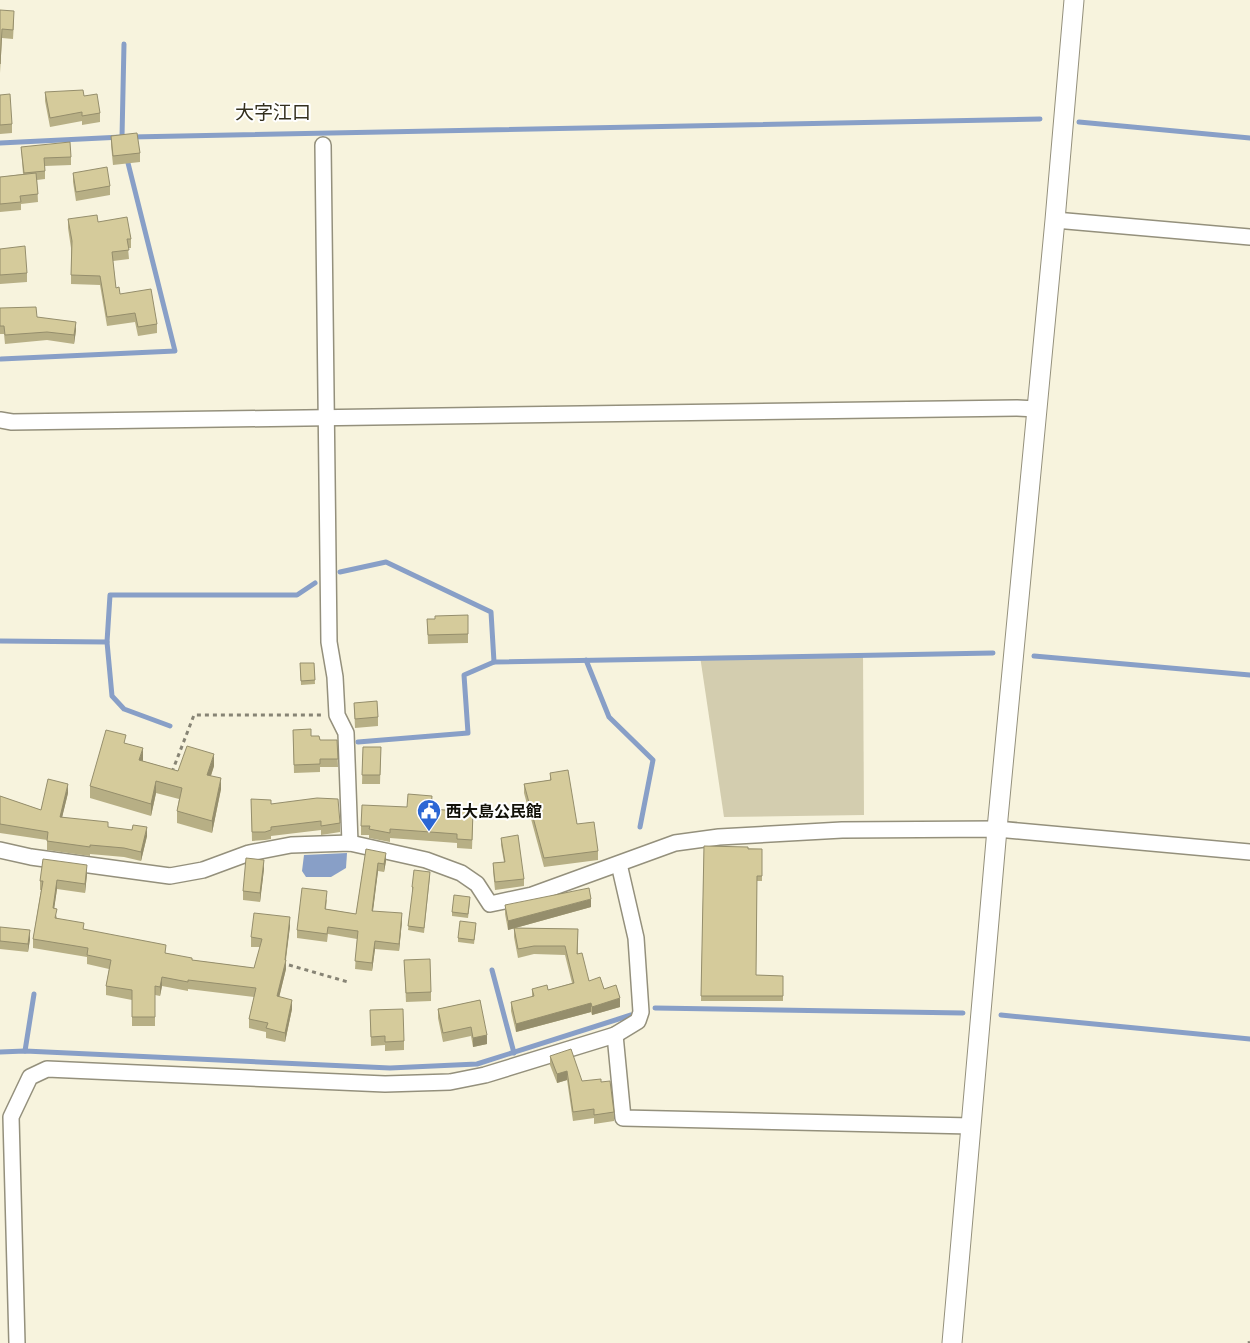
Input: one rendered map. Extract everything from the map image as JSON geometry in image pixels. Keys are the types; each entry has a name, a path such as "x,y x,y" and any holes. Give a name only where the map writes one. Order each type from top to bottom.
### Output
{"street":[{"path":"952,1343 997,829 1038,409 1074,0"},
{"path":"323,145 328,418 329,642 335,677 337,715 346,734 350,843"},
{"path":"1055,220 1250,237"},
{"path":"0,420 12,422 1038,409"},
{"path":"0,850 32,857 170,876 202,870 249,853 290,845 350,843 426,860 461,873 477,884 490,904 532,895 675,843 719,837 842,830 997,829 1250,852"},
{"path":"17,1343 6,1117 30,1077 47,1068 385,1084 450,1082 485,1075 615,1036 638,1022 641,1012 636,938 618,864"},
{"path":"615,1036 623,1118 971,1126"}],"path":[{"path":"171,775 194,715 337,715"},
{"path":"289,965 348,982"}],"shaded area":[{"path":"863,654 864,815 724,817 700,656"}],"water":[{"path":"347,853 346,868 331,877 306,877 302,871 304,855"}],"building":[{"path":"0,10 14,11 13,30 2,29 0,64"},
{"path":"83,90 84,96 97,94 100,113 82,116 82,112 50,118 45,92"},
{"path":"10,94 12,124 0,125 0,95"},
{"path":"137,133 140,153 113,156 111,136"},
{"path":"70,142 71,157 44,158 45,171 24,173 21,147"},
{"path":"107,167 110,186 76,192 73,173"},
{"path":"36,173 38,194 20,196 21,202 0,204 0,177"},
{"path":"97,215 98,222 127,217 131,239 127,239 129,250 112,252 116,288 119,287 120,294 151,289 157,324 138,327 135,313 107,317 100,276 71,275 72,241 68,219"},
{"path":"25,246 27,273 0,275 0,249"},
{"path":"36,307 37,317 76,322 74,335 47,332 5,335 4,326 0,326 0,308"},
{"path":"468,615 468,634 428,635 427,619 435,619 435,616"},
{"path":"300,663 314,663 315,680 301,681"},
{"path":"377,701 378,717 355,719 354,703"},
{"path":"311,729 311,736 319,736 320,740 337,740 338,759 320,759 320,764 294,765 293,730"},
{"path":"106,730 126,735 124,743 143,748 139,760 178,771 187,746 214,754 207,775 221,778 212,821 177,811 182,788 156,781 151,804 90,786"},
{"path":"363,747 381,747 380,775 362,775"},
{"path":"568,770 577,824 594,822 598,851 544,858 524,784 551,780 550,773"},
{"path":"48,779 68,784 60,817 108,822 108,827 132,830 133,825 147,827 141,852 124,848 90,845 90,847 47,841 48,832 0,824 0,796 41,810"},
{"path":"408,794 432,796 431,809 473,812 472,840 457,839 457,834 390,829 390,833 369,829 370,826 361,826 362,805 407,807"},
{"path":"317,798 338,799 340,823 321,826 321,821 271,827 271,830 265,832 252,832 251,799 271,800 271,804"},
{"path":"518,835 524,879 495,882 493,863 505,862 501,838"},
{"path":"704,846 762,849 762,876 757,876 756,975 783,976 783,996 701,996"},
{"path":"366,849 386,853 384,864 378,863 372,911 402,913 399,944 375,941 372,963 355,961 358,931 328,927 327,934 297,930 302,888 327,891 325,909 356,914"},
{"path":"246,858 264,860 260,893 243,891"},
{"path":"43,859 87,865 85,884 57,880 53,908 57,909 55,918 84,923 83,929 166,945 165,953 192,958 192,960 254,968 262,939 251,937 254,913 290,917 286,960 277,996 292,1000 285,1033 266,1028 268,1023 249,1019 256,988 188,980 188,982 162,977 160,987 155,986 155,1017 132,1017 132,990 106,986 111,960 87,955 88,948 33,939 43,881 40,881"},
{"path":"414,870 430,872 424,928 408,926"},
{"path":"589,888 591,899 508,921 505,905"},
{"path":"454,895 470,897 468,914 452,912"},
{"path":"460,921 476,923 474,940 458,938"},
{"path":"0,927 30,930 28,944 0,941"},
{"path":"514,928 578,929 577,954 582,953 589,981 600,977 604,989 616,985 620,998 592,1007 591,1003 516,1024 511,1002 534,996 532,989 547,985 548,990 574,983 565,946 534,946 518,949"},
{"path":"430,959 431,992 406,993 404,960"},
{"path":"480,1000 487,1035 473,1038 471,1027 443,1033 438,1009"},
{"path":"403,1009 404,1041 385,1042 385,1036 371,1037 370,1010"},
{"path":"571,1049 582,1081 601,1079 601,1082 610,1081 614,1112 594,1115 594,1109 573,1112 567,1071 557,1074 550,1056"}],"waterway":[{"path":"0,143 122,137 124,44"},
{"path":"131,137 1040,119"},
{"path":"1079,122 1250,138"},
{"path":"1,359 175,351 127,159"},
{"path":"340,572 386,562 491,612 494,662 993,653"},
{"path":"107,642 110,595 297,595 315,583"},
{"path":"0,641 107,642 112,696 124,709 170,726"},
{"path":"1034,656 1250,675"},
{"path":"586,660 609,717 653,760 640,827"},
{"path":"358,742 468,733 464,675 494,662"},
{"path":"492,970 514,1053"},
{"path":"25,1051 34,994"},
{"path":"655,1008 963,1013"},
{"path":"0,1052 25,1051 390,1068 477,1064 631,1015"},
{"path":"1001,1015 1250,1039"}],"place":[{"name":"西大島公民館","path":"429,832"}],"district":[{"name":"大字江口","path":"273,112"}]}
